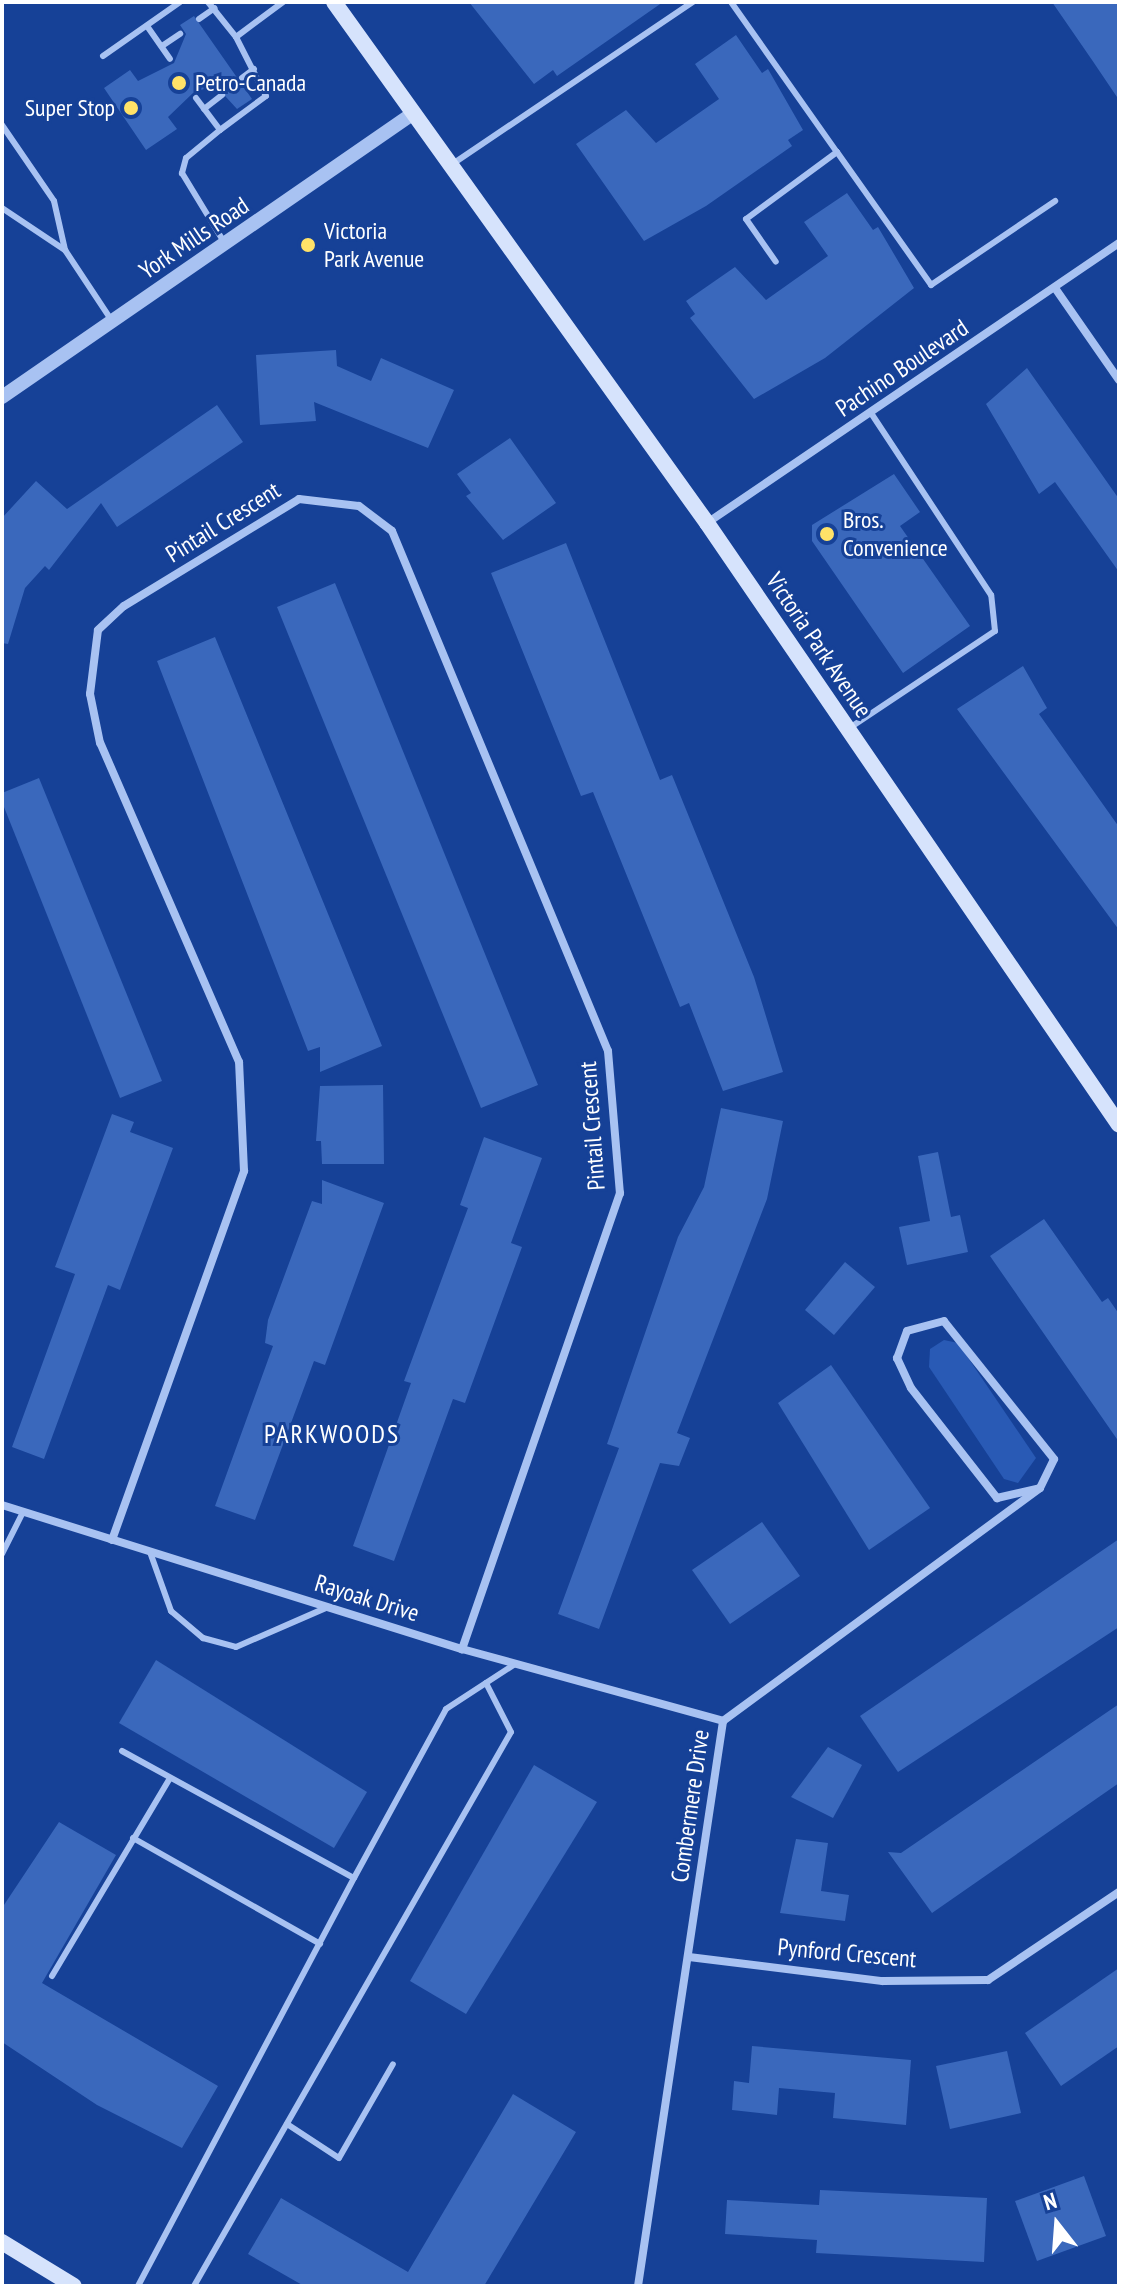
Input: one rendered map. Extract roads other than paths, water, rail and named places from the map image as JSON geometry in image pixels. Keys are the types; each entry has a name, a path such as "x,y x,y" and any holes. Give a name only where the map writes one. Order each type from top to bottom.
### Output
{"main road":[{"name":"Victoria Park Avenue","path":"334,2 448,167 707,523 1119,1125"},
{"path":"2,2242 74,2286"}],"street":[{"name":"York Mills Road","path":"2,397 411,115"},
{"name":"Pachino Boulevard","path":"707,523 1119,243"},
{"path":"1055,288 1119,380"},
{"name":"Pintail Crescent","path":"112,1540 244,1171 239,1062 100,743 90,694 98,630 124,606 299,499 359,506 392,531 608,1051 620,1193 462,1649"},
{"path":"944,1321 971,1345 1054,1459 1040,1488 997,1498 911,1388 897,1358 907,1331 944,1321"},
{"name":"Combermere Drive","path":"638,2286 723,1721 1040,1488"},
{"name":"Rayoak Drive","path":"2,1505 462,1649 723,1721"},
{"name":"Pynford Crescent","path":"689,1957 883,1981 988,1980 1119,1892"}],"lane":[{"path":"103,56 180,2"},
{"path":"208,2 236,37 266,96 186,158 182,173 225,244"},
{"path":"236,37 283,2"},
{"path":"448,167 693,2"},
{"path":"731,2 931,285 1055,201"},
{"path":"199,19 215,8"},
{"path":"147,26 170,59"},
{"path":"162,46 180,34"},
{"path":"242,78 254,69"},
{"path":"204,109 222,95"},
{"path":"196,98 220,130"},
{"path":"2,125 54,201 65,250 112,321"},
{"path":"776,262 746,219 837,152"},
{"path":"2,208 65,250"},
{"path":"848,729 995,631 991,595 871,413"},
{"path":"2,1554 23,1512"},
{"path":"150,1552 171,1611 203,1638 236,1647 328,1607"},
{"path":"138,2286 446,1709 515,1664"},
{"path":"194,2286 511,1732 486,1683"},
{"path":"122,1751 354,1878"},
{"path":"52,1976 170,1778"},
{"path":"133,1838 320,1944"},
{"path":"287,2124 339,2158 393,2064"}],"place":[{"name":"Petro-Canada","path":"179,83"},
{"name":"Super Stop","path":"131,108"},
{"name":"Victoria Park Avenue","path":"308,245"},
{"name":"Bros. Convenience","path":"827,534"}],"district":[{"name":"PARKWOODS","path":"332,1434"}]}
